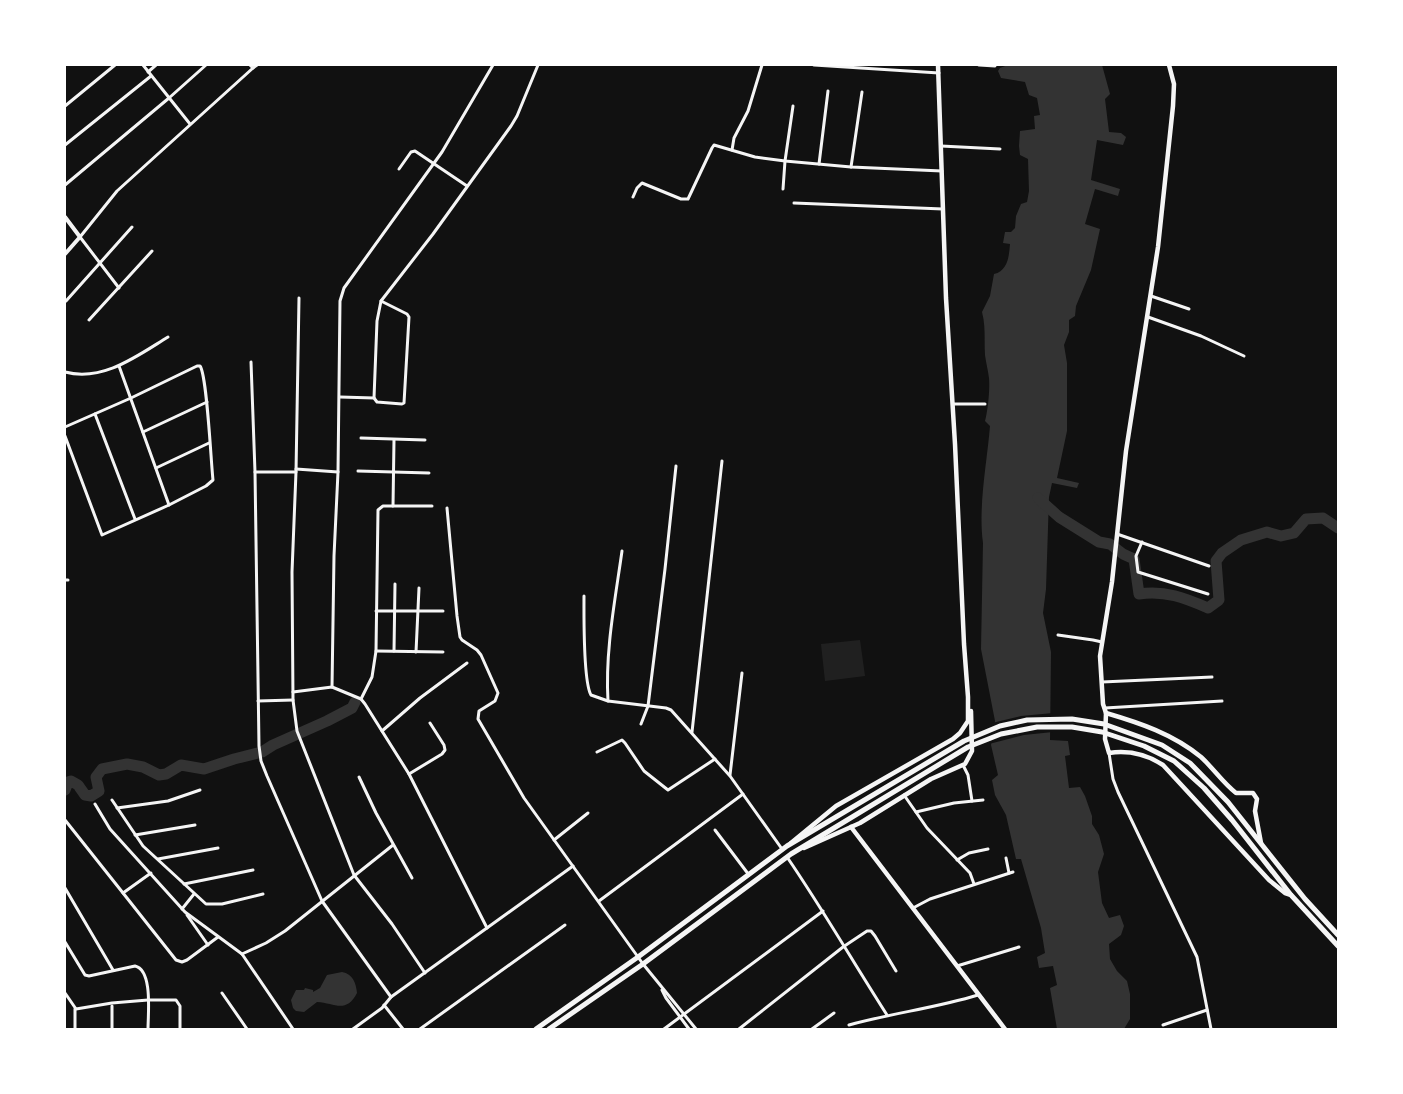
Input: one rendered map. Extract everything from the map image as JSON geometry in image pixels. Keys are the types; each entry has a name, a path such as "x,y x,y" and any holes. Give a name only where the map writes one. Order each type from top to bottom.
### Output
{"highway":[{"path":"536,1029 638,957 785,848 976,735 1015,722 1056,718 1104,724 1162,745 1190,763 1222,795 1305,899 1338,935"},
{"path":"549,1029 643,964 789,856 979,742 1013,731 1045,727 1087,729 1117,736 1144,746 1174,761 1185,769 1215,800 1291,895 1338,946"},
{"path":"610,977 614,983"}],"main road":[{"path":"789,856 851,827 932,779 963,766 972,751 972,730 964,652 953,404 946,298 938,65"},
{"path":"1169,65 1174,84 1173,106 1158,247 1126,451 1116,544 1100,656 1105,710 1105,739 1109,753 1139,753 1163,765 1269,880 1285,893 1291,895"},
{"path":"785,848 836,806 957,736 964,727 968,717 968,697"},
{"path":"1105,710 1153,728 1175,739 1200,756 1236,793 1247,792 1253,794 1257,799 1255,811 1261,843"},
{"path":"964,727 969,727 972,730"},
{"path":"851,827 1005,1029"}],"street":[{"path":"65,106 115,65"},
{"path":"143,65 190,124"},
{"path":"148,72 156,65"},
{"path":"65,185 206,65"},
{"path":"65,254 117,191 251,67 257,65"},
{"path":"332,687 334,556 340,397 340,301 344,288 434,163 493,65"},
{"path":"374,398 377,321 381,301 433,234 517,116 538,65"},
{"path":"732,150 734,138 748,110 762,65"},
{"path":"814,65 938,73"},
{"path":"979,65 995,66"},
{"path":"65,145 151,76"},
{"path":"819,164 828,91"},
{"path":"852,167 862,92"},
{"path":"783,188 793,106"},
{"path":"633,197 637,188 642,183 680,199 688,199 712,148 716,146 755,157 785,161 852,167 942,171"},
{"path":"941,146 1000,149"},
{"path":"399,169 413,152 434,163 467,186"},
{"path":"794,203 944,209"},
{"path":"65,217 119,288"},
{"path":"66,301 132,227"},
{"path":"89,320 152,251"},
{"path":"1151,296 1189,309"},
{"path":"299,298 292,572 293,700 297,731 354,875 392,924 426,973"},
{"path":"340,397 374,398 377,402 402,404 404,402 409,317 407,314 381,301"},
{"path":"1148,316 1201,336 1244,356"},
{"path":"65,372 73,374 99,373 119,366 168,337"},
{"path":"251,362 255,472 258,702 262,761 280,807 322,901 391,997"},
{"path":"119,366 169,505"},
{"path":"65,428 197,366 202,368 207,402 212,482 169,505 135,519 104,535 101,534 65,436"},
{"path":"143,432 207,402"},
{"path":"953,404 984,404"},
{"path":"95,414 135,519"},
{"path":"361,438 425,440"},
{"path":"393,506 394,440"},
{"path":"156,468 209,442"},
{"path":"692,733 722,461"},
{"path":"641,724 648,706 676,466"},
{"path":"255,472 296,470 338,472"},
{"path":"358,471 430,473"},
{"path":"360,699 372,677 376,651 378,511 383,506 432,506"},
{"path":"447,508 460,636 462,640 481,655 498,693 495,701 479,711 478,719 524,798 643,964 696,1029"},
{"path":"1117,534 1209,566"},
{"path":"1142,542 1136,556 1138,572 1208,594"},
{"path":"608,701 607,682 610,644 622,551"},
{"path":"394,651 395,584"},
{"path":"416,652 419,588"},
{"path":"584,596 589,692 594,697 608,701 671,710 730,776 785,848"},
{"path":"376,610 443,611"},
{"path":"1058,636 1102,642"},
{"path":"376,651 443,652"},
{"path":"382,730 420,698 467,663"},
{"path":"730,776 742,673"},
{"path":"1101,682 1212,677"},
{"path":"293,692 332,687 360,699 409,774 487,928"},
{"path":"258,702 293,700"},
{"path":"1105,710 1222,701"},
{"path":"409,774 442,754 445,750 444,744 430,723"},
{"path":"597,752 622,740 644,771 668,790 715,759"},
{"path":"1109,753 1113,779 1118,792 1197,957 1211,1029"},
{"path":"963,766 968,775 972,801"},
{"path":"359,777 412,878"},
{"path":"118,808 168,801 200,790"},
{"path":"599,901 743,794"},
{"path":"904,795 928,828 970,873 974,884"},
{"path":"112,800 135,836 206,904 214,905 263,894"},
{"path":"916,812 954,803 983,800"},
{"path":"95,804 110,829 184,911 208,945"},
{"path":"554,840 588,813"},
{"path":"65,820 176,960 184,962 218,937"},
{"path":"135,836 195,825"},
{"path":"715,830 749,875"},
{"path":"242,954 266,943 285,931 393,845"},
{"path":"157,859 218,848"},
{"path":"957,860 969,853 988,849"},
{"path":"789,856 843,947 887,1015"},
{"path":"913,909 930,899 1011,873 1006,858"},
{"path":"353,1029 384,1005 391,997 573,866"},
{"path":"183,884 253,870"},
{"path":"123,893 151,873"},
{"path":"65,888 113,970"},
{"path":"184,911 194,894"},
{"path":"184,911 242,954 292,1029"},
{"path":"664,1029 823,911"},
{"path":"420,1029 565,925"},
{"path":"739,1029 843,947 865,932 871,931 896,971"},
{"path":"65,942 85,975 89,976 135,966 140,967 146,976 148,1029"},
{"path":"957,966 1019,947"},
{"path":"662,989 666,998 689,1029"},
{"path":"65,993 75,1009 75,1029"},
{"path":"222,993 247,1029"},
{"path":"849,1025 887,1015 942,1005 978,995"},
{"path":"75,1009 112,1003 172,999 177,1001 180,1006 180,1029"},
{"path":"384,1005 403,1029"},
{"path":"112,1006 112,1029"},
{"path":"1163,1025 1207,1010"},
{"path":"812,1029 834,1013"}],"shaded area":[{"path":"1008,65 1102,65 1110,94 1105,99 1109,132 1121,133 1126,137 1123,145 1097,140 1091,180 1120,189 1118,196 1095,189 1085,224 1100,229 1091,270 1076,306 1075,316 1069,320 1069,332 1064,345 1067,363 1067,431 1057,478 1079,483 1077,488 1052,483 1049,497 1046,589 1043,613 1051,652 1050,740 1068,741 1070,755 1065,756 1069,788 1080,787 1085,796 1092,816 1092,824 1099,835 1104,854 1098,872 1102,903 1109,918 1120,915 1124,926 1121,935 1109,944 1110,959 1117,971 1127,981 1130,994 1130,1019 1124,1029 1057,1029 1050,988 1057,985 1053,966 1039,968 1037,957 1045,953 1041,928 1021,859 1016,859 1006,815 995,795 992,780 998,775 991,745 995,721 981,649 982,515 990,426 985,421 989,394 989,375 985,355 982,312 990,296 994,274 1002,270 1008,258 1010,244 1003,243 1005,232 1011,232 1015,228 1016,216 1021,204 1027,202 1029,191 1028,159 1020,155 1020,131 1035,129 1034,116 1040,115 1037,98 1029,95 1025,82 1001,78 998,71 1000,68"},
{"path":"860,640 865,676 825,681 821,644"},
{"path":"342,972 353,979 356,986 357,993 349,1003 340,1006 317,1002 304,1012 296,1011 293,1008 291,1000 296,990 304,990 305,988 313,990 313,992 320,988 327,975"}],"pier":[{"path":"1053,713 1053,732 1024,735 989,744 992,723 1021,716"}],"waterway":[{"path":"1038,498 1059,517 1099,542 1110,544 1123,554 1134,559 1139,594 1166,594 1183,598 1208,608 1219,600 1216,561 1222,553 1241,540 1267,532 1281,536 1294,533 1306,519 1323,518 1338,528"},
{"path":"65,790 68,782 71,781 78,785 85,795 91,796 99,791 96,777 102,769 127,764 143,767 159,775 166,774 181,765 204,769 262,752 352,708 355,702"}]}
